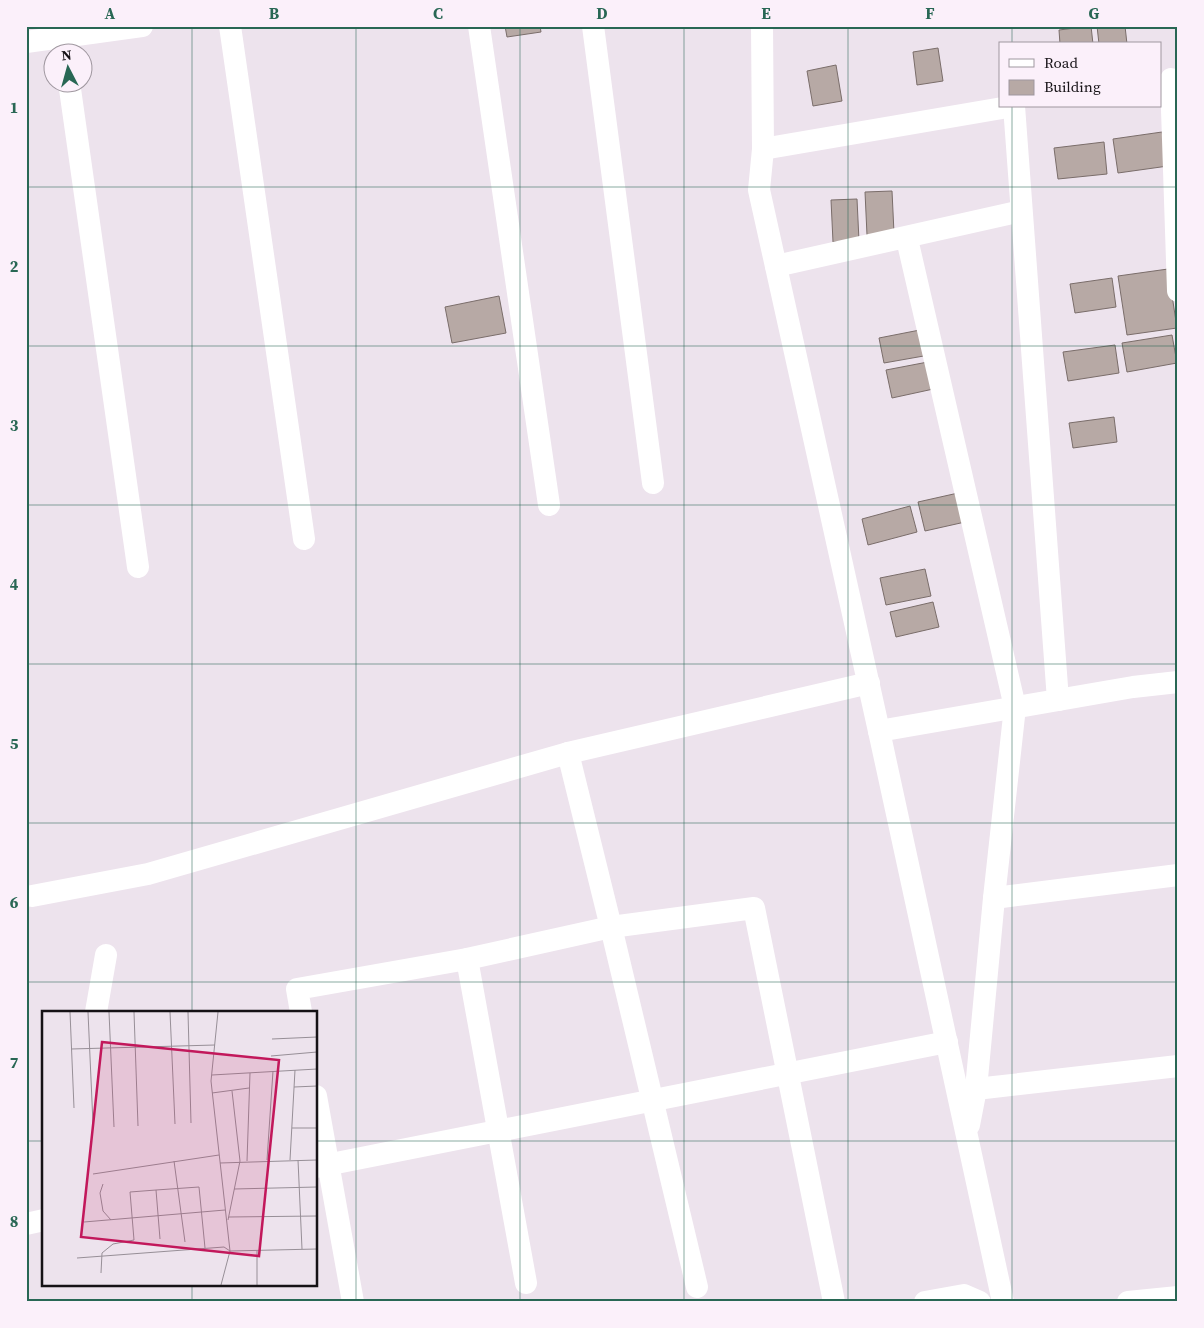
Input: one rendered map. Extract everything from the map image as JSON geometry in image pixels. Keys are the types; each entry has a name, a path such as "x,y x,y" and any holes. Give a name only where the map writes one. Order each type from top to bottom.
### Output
{"street":[{"path":"26,42 63,39 142,26"},
{"path":"230,26 304,539"},
{"path":"478,26 549,505"},
{"path":"593,26 653,483"},
{"path":"762,26 763,149 759,190 880,731 1003,1302"},
{"path":"1170,80 1178,291"},
{"path":"70,92 138,568"},
{"path":"763,149 1002,108"},
{"path":"1014,108 1058,700"},
{"path":"776,266 1021,210"},
{"path":"907,239 1015,707 976,1089 967,1134"},
{"path":"32,896 148,874 568,753 869,682"},
{"path":"880,731 1134,687 1178,682"},
{"path":"568,753 697,1287"},
{"path":"994,898 1178,875"},
{"path":"301,1011 297,989 467,959 611,927 754,908 834,1302"},
{"path":"96,1011 106,955"},
{"path":"467,959 526,1283"},
{"path":"322,1165 947,1042"},
{"path":"976,1089 1178,1066"},
{"path":"318,1119 322,1165 353,1302"},
{"path":"26,1224 42,1220"},
{"path":"925,1302 964,1295 980,1302"},
{"path":"1128,1302 1178,1297"}],"building":[{"path":"505,26 540,26 541,32 507,37"},
{"path":"1091,26 1093,42 1060,42 1059,30"},
{"path":"1097,26 1125,26 1127,42 1099,42"},
{"path":"938,48 943,81 917,85 913,52"},
{"path":"836,65 842,101 813,106 807,71"},
{"path":"1162,132 1168,166 1118,173 1113,139"},
{"path":"1104,142 1107,174 1058,179 1054,148"},
{"path":"892,191 894,233 867,235 865,192"},
{"path":"857,199 859,241 833,242 831,200"},
{"path":"1168,269 1177,328 1127,335 1118,276"},
{"path":"1112,278 1116,307 1075,313 1070,284"},
{"path":"499,296 506,333 452,343 445,307"},
{"path":"930,328 935,354 884,363 879,338"},
{"path":"1172,335 1177,363 1127,372 1122,343"},
{"path":"1115,345 1119,373 1068,381 1063,352"},
{"path":"933,361 938,388 892,398 886,370"},
{"path":"1114,417 1117,442 1073,448 1069,423"},
{"path":"967,491 974,520 925,531 918,502"},
{"path":"910,506 917,532 868,545 862,519"},
{"path":"925,569 931,596 886,605 880,578"},
{"path":"933,602 939,627 896,637 890,612"}]}
